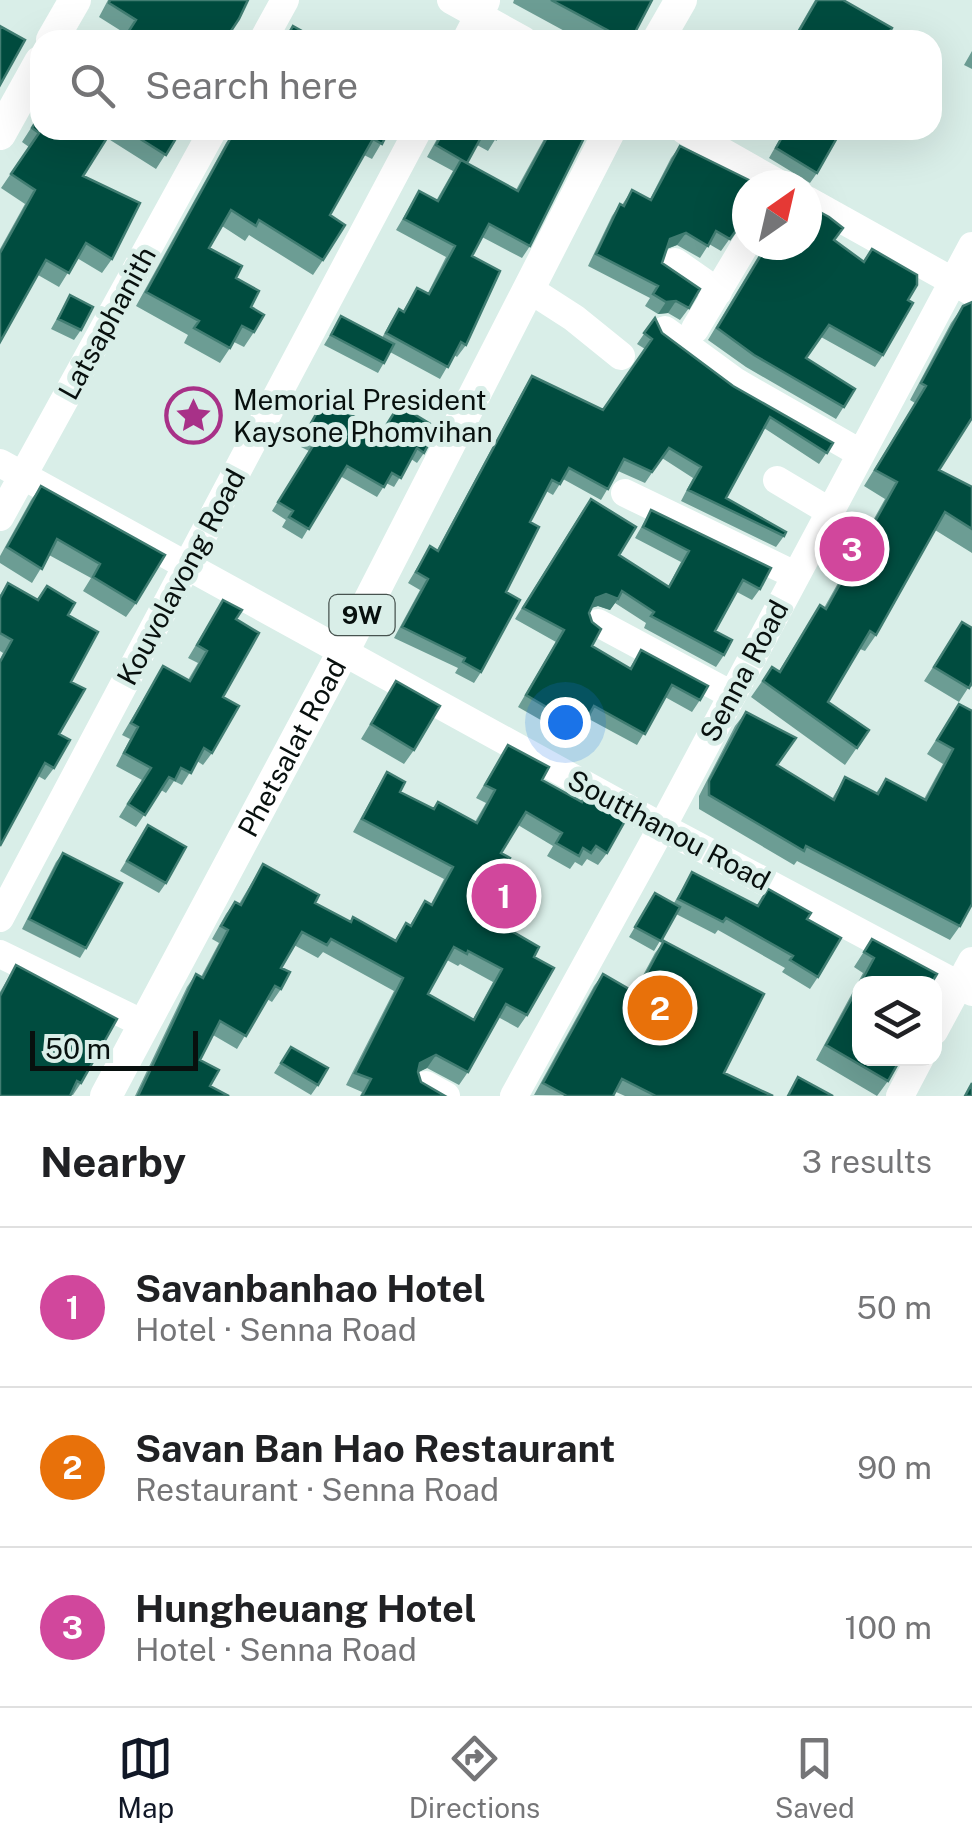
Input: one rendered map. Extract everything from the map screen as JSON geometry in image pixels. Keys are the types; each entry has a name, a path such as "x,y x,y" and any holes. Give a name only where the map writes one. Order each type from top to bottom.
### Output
{"main road":[{"path":"58,30 75,0"},
{"path":"664,30 680,0"},
{"path":"0,134 30,80"},
{"name":"Phetsalat Road","path":"106,1096 343,652 605,140"}],"street":[{"path":"268,30 285,0"},
{"path":"451,0 503,30"},
{"name":"Latsaphanith","path":"0,517 11,470 208,140"},
{"name":"Kouvolavong Road","path":"0,918 413,140"},
{"path":"701,140 754,170"},
{"path":"822,208 962,287"},
{"name":"Senna Road","path":"514,1096 860,453 962,287 972,246"},
{"path":"695,329 737,260"},
{"path":"675,262 718,292"},
{"path":"528,289 574,318 621,356"},
{"path":"665,330 736,382 860,453"},
{"name":"Soutthanou Road","path":"11,470 662,827 968,979"},
{"path":"778,480 830,510"},
{"path":"624,494 795,575"},
{"path":"598,623 732,695"},
{"path":"0,954 144,1024"},
{"path":"942,1019 968,979"},
{"path":"900,1096 916,1066"}],"building":[{"path":"248,0 232,30 130,30 136,20 109,3"},
{"path":"551,0 652,0 636,30 607,30"},
{"path":"817,0 843,0 892,28 891,30 800,30"},
{"path":"0,26 25,40 0,85"},
{"path":"34,140 106,140 83,176 140,203 112,259 86,243 69,273 46,260 0,342 0,253 35,190 11,174"},
{"path":"142,140 175,140 166,155"},
{"path":"230,140 372,140 330,215 345,225 323,260 259,220 256,226 231,210 209,248 242,266 236,278 259,291 251,307 264,315 254,332 242,326 230,348 194,328 199,321 146,292"},
{"path":"439,140 480,140 467,163 436,145"},
{"path":"546,140 583,140 530,246 489,224 472,256 500,271 466,345 461,342 448,367 386,333 417,288 429,294 455,246 404,219 419,191 438,201 461,160 518,191"},
{"path":"780,140 836,140 819,170 812,170 776,148"},
{"path":"680,146 732,172 730,239 716,231 708,246 686,233 670,239 662,263 700,289 689,308 676,301 666,302 653,294 658,286 596,254 620,204 624,206 632,190 651,200"},
{"path":"822,213 843,228 834,240 864,262 872,249 917,275 917,285 908,300 913,303 883,355 829,325 806,358 855,389 844,407 754,355 717,328 758,260 822,260"},
{"path":"70,295 93,307 81,330 58,319"},
{"path":"972,302 972,418 939,470 972,487 972,529 945,512 876,635 870,631 828,702 869,730 857,748 763,681 772,667 780,672 820,605 826,609 897,482 875,470 926,386 921,383 963,306"},
{"path":"341,316 394,344 384,363 331,335"},
{"path":"655,318 662,333 733,386 833,443 827,453 770,417 726,498 786,532 784,536 688,490 701,467 669,448 652,472 624,459 608,489 569,468 560,484 552,480 530,522 539,527 506,592 520,600 481,672 463,662 465,658 402,627 428,579 416,572 430,546 438,551 532,376 603,410 652,339 644,333"},
{"path":"324,400 382,432 399,405 437,428 424,453 417,448 401,478 392,473 384,487 347,466 309,529 289,517 293,511 278,502 316,441 308,437 314,427 310,425"},
{"path":"41,486 165,555 136,603 93,577 100,564 57,539 42,569 7,547"},
{"path":"591,499 636,527 619,555 669,587 689,551 643,527 651,510 771,568 760,589 743,580 715,631 732,640 724,655 651,616 654,612 622,591 618,599 606,594 596,598 589,613 601,629 592,646 631,669 641,650 708,686 700,700 672,685 645,734 594,706 582,728 526,695 564,630 523,608"},
{"path":"8,583 38,600 47,586 75,603 68,615 98,632 71,682 85,689 59,734 70,740 54,768 45,763 0,846 0,662 12,640 0,633 0,598"},
{"path":"223,600 242,610 236,619 259,633 223,697 239,706 212,753 204,748 191,773 181,768 175,780 169,777 145,815 128,804 151,768 124,753 138,727 131,723 163,666 190,681 207,651 197,645"},
{"path":"962,622 972,628 969,688 934,667"},
{"path":"396,681 440,706 414,750 371,724"},
{"path":"959,704 972,711 972,904 960,926 806,846 804,851 709,795 709,781 746,712 796,738 777,765 834,800 845,777 878,794 886,779 926,800 953,749 937,740"},
{"path":"508,745 549,767 542,780 582,802 589,789 630,812 607,853 596,846 591,853 583,848 579,856 556,843 562,833 526,812 501,853 510,858 498,879 488,874 470,907 539,947 534,957 554,968 527,1015 506,1004 468,1072 436,1055 420,1063 421,1082 445,1096 362,1096 371,1079 355,1073 403,978 331,939 327,945 302,932 281,968 290,972 281,989 275,986 246,1036 220,1021 200,1060 219,1070 210,1086 229,1096 138,1096 196,974 203,978 228,930 221,926 235,902 241,905 263,864 319,895 315,903 351,922 353,917 396,941 406,923 411,926 425,901 432,905 453,867 362,819 387,772 405,782 400,792 434,809 438,802 477,823 495,790 485,785","holes":["454,947 467,954 468,951 502,969 474,1020 428,994"]},
{"path":"148,825 186,847 166,883 127,861"},
{"path":"63,853 122,883 86,948 29,919"},
{"path":"692,872 758,906 768,889 811,913 807,919 841,938 818,977 790,960 793,956 726,918 723,922 678,899"},
{"path":"655,893 680,907 661,941 635,927"},
{"path":"872,939 937,974 864,976 874,958 864,952"},
{"path":"664,941 764,994 724,1073 773,1096 656,1096 622,1079 613,1096 567,1096 543,1083 603,974 636,993"},
{"path":"16,965 117,1019 70,1096 0,1096 0,996"},
{"path":"852,998 852,1060 826,1045"},
{"path":"291,1047 328,1068 318,1085 281,1063"},
{"path":"862,1066 896,1066 888,1081"},
{"path":"798,1077 833,1096 788,1096"}],"place":[{"name":"Memorial President Kaysone Phomvihan","path":"194,416"},
{"name":"Hungheuang Hotel","path":"852,549"},
{"name":"Savanbanhao Hotel","path":"504,896"},
{"name":"Savan Ban Hao Restaurant","path":"660,1008"}]}
